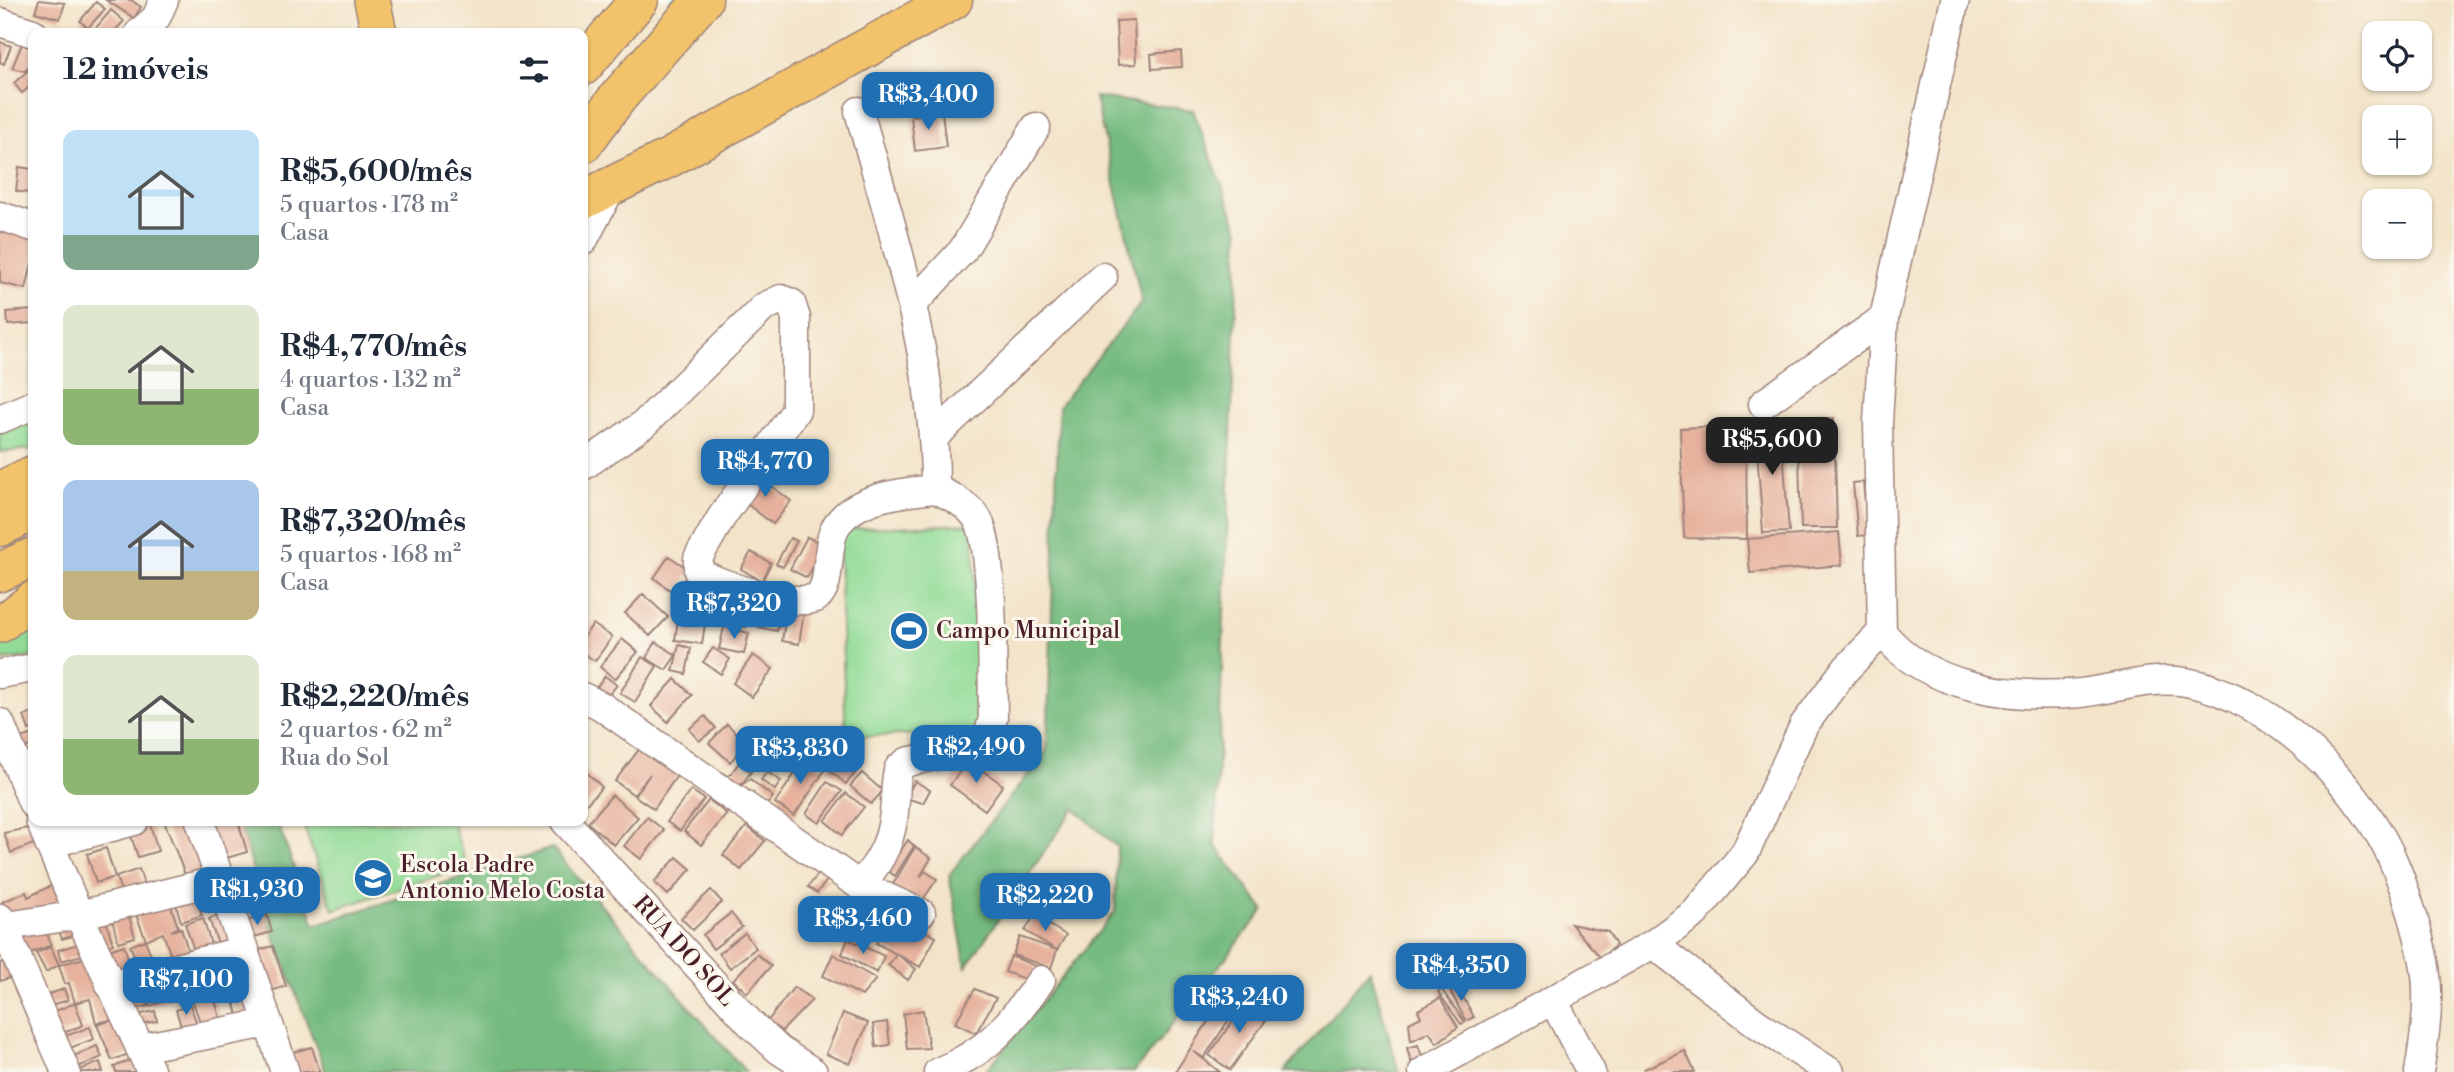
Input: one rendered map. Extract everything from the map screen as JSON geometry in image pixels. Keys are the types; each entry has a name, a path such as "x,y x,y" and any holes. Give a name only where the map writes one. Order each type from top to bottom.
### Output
{"highway":[{"path":"588,60 639,0"},
{"path":"588,137 618,97 703,0"},
{"path":"598,192 669,158 953,0"},
{"path":"0,527 18,486"},
{"path":"0,572 28,559"}],"main road":[{"path":"0,625 28,603"}],"street":[{"path":"145,28 156,18 164,0"},
{"path":"1955,0 1884,318 1878,422 1882,632 1897,651 1916,665 1950,679 2004,691 2051,693 2081,692 2160,680 2186,682 2255,706 2285,728 2347,790 2373,824 2396,868 2424,963 2428,1020 2419,1072"},
{"path":"0,22 28,31"},
{"path":"859,111 912,305 935,436 935,489"},
{"path":"912,305 963,250 1036,127"},
{"path":"588,224 598,192"},
{"path":"0,216 28,225"},
{"path":"935,436 1103,277"},
{"path":"588,463 644,424 764,307 781,299 791,303 796,318 796,410 721,518 698,558 698,571 716,582 749,591 800,600 816,598 823,589 831,542 839,520 859,507 895,493 935,489 968,509 978,520 986,548 993,718 988,740 979,746 907,762 899,768 894,822 887,848 875,869 859,885"},
{"path":"1763,404 1884,318"},
{"path":"0,419 28,407"},
{"path":"1423,1072 1653,944 1695,913 1745,853 1804,725 1844,670 1882,632"},
{"path":"0,674 28,669"},
{"path":"588,699 859,885 921,914"},
{"path":"0,723 26,768"},
{"path":"94,826 45,832 79,915 145,1060 268,1023"},
{"path":"202,826 285,1072"},
{"name":"RUA DO SOL","path":"570,826 750,1023 779,1050 813,1072"},
{"path":"66,1072 1,924 79,915 219,880"},
{"path":"1653,944 1756,1023 1830,1072"},
{"path":"110,985 245,950"},
{"path":"938,1072 969,1058 1002,1033 1041,980"},
{"path":"1553,1000 1591,1072"}],"green space":[{"path":"1095,97 1193,110 1239,230 1215,845 1264,910 1134,1072 985,1072 1115,912 1117,847 1074,808 966,967 949,875 1047,750 1059,406 1142,302"},
{"path":"28,413 28,449 0,452 0,425"},
{"name":"Campo Municipal","path":"973,524 981,732 846,737 838,529"},
{"path":"28,616 28,657 0,660 0,631"},
{"path":"240,826 279,826 315,925 552,848 746,1072 326,1072 272,932"},
{"path":"304,826 454,826 467,866 333,910"},
{"path":"1370,970 1399,1072 1285,1072"}],"building":[{"path":"39,0 65,3 60,19 35,12"},
{"path":"106,0 131,0 141,7 134,18"},
{"path":"96,2 105,9 88,28 80,21"},
{"path":"111,10 124,21 118,28 96,28"},
{"path":"1134,20 1136,64 1118,65 1116,21"},
{"path":"0,42 11,46 4,64 0,62"},
{"path":"22,44 28,47 28,66 25,71 12,68"},
{"path":"1181,51 1182,67 1152,69 1151,54"},
{"path":"28,70 28,88 22,93 14,83"},
{"path":"978,79 980,104 950,107 948,82"},
{"path":"942,112 946,147 915,151 911,116"},
{"path":"19,167 28,168 28,193 16,191"},
{"path":"0,230 28,236 26,289 0,283"},
{"path":"28,310 28,323 8,325 7,312"},
{"path":"1834,418 1837,528 1801,528 1798,419"},
{"path":"1781,421 1789,532 1763,533 1755,423"},
{"path":"1746,425 1747,539 1684,538 1680,428"},
{"path":"757,475 791,501 773,524 739,498"},
{"path":"1863,482 1868,535 1858,536 1853,483"},
{"path":"1839,532 1842,565 1750,573 1747,539"},
{"path":"807,537 824,545 807,578 790,569"},
{"path":"790,538 797,541 783,567 776,564"},
{"path":"751,552 771,563 762,581 741,569"},
{"path":"669,556 691,571 674,593 654,578"},
{"path":"688,583 707,587 703,604 685,599"},
{"path":"713,588 727,591 719,627 705,624"},
{"path":"733,592 753,596 746,627 727,622"},
{"path":"643,594 668,617 650,636 625,613"},
{"path":"762,600 782,603 777,631 758,627"},
{"path":"787,609 804,612 799,644 782,641"},
{"path":"678,619 705,624 702,644 675,640"},
{"path":"593,624 612,637 595,661 588,656 588,631"},
{"path":"724,627 749,633 744,654 719,649"},
{"path":"622,639 638,652 615,679 600,667"},
{"path":"656,642 676,655 666,670 646,658"},
{"path":"679,645 691,648 686,674 673,671"},
{"path":"713,648 730,659 721,674 703,662"},
{"path":"753,655 773,669 752,697 733,683"},
{"path":"642,657 657,666 635,702 620,693"},
{"path":"605,676 617,685 608,696 597,687"},
{"path":"675,679 692,695 668,722 651,706"},
{"path":"705,716 716,728 699,741 689,729"},
{"path":"727,724 747,743 730,762 709,743"},
{"path":"28,736 28,747 21,749 17,739"},
{"path":"641,747 678,774 654,809 635,796 650,774 634,795 615,781"},
{"path":"841,753 859,769 846,784 828,769"},
{"path":"806,757 825,770 794,816 775,803"},
{"path":"968,760 1003,785 985,810 950,785"},
{"path":"739,763 751,772 740,786 728,777"},
{"path":"767,772 781,781 775,790 761,780"},
{"path":"862,773 883,791 871,804 850,786"},
{"path":"588,774 602,787 588,802"},
{"path":"750,779 773,797 765,807 748,796 753,793 740,786"},
{"path":"915,781 930,790 923,803 905,798"},
{"path":"827,782 842,791 819,823 806,814"},
{"path":"691,790 704,799 680,831 667,822"},
{"path":"846,793 864,807 842,835 825,821"},
{"path":"612,795 638,817 614,845 588,823"},
{"path":"709,800 727,814 701,845 684,831"},
{"path":"647,817 664,830 641,859 624,846"},
{"path":"48,826 70,826 71,828 55,837"},
{"path":"151,826 158,851 138,857 129,830"},
{"path":"166,826 193,826 214,878 190,887"},
{"path":"210,826 239,826 247,852 220,860"},
{"path":"747,826 765,841 741,870 723,855"},
{"path":"33,827 36,843 11,853 4,833"},
{"path":"908,840 914,846 895,876 887,870"},
{"path":"915,847 931,858 920,877 925,871 937,879 922,901 892,886"},
{"path":"106,848 115,877 96,883 87,854"},
{"path":"677,857 691,869 668,895 654,882"},
{"path":"139,869 146,891 124,899 116,877"},
{"path":"253,873 259,890 234,899 228,881"},
{"path":"819,873 828,879 817,893 808,887"},
{"path":"56,883 66,905 10,920 2,902 26,892 28,897"},
{"path":"216,888 220,906 201,910 197,892"},
{"path":"711,890 722,902 693,930 681,918"},
{"path":"194,891 202,915 181,922 174,897"},
{"path":"263,895 266,908 241,913 239,900"},
{"path":"169,900 178,927 171,931 181,928 190,956 173,962 163,933 146,940 133,907"},
{"path":"126,906 135,937 118,942 110,911"},
{"path":"227,912 238,942 220,949 209,919"},
{"path":"731,913 742,927 713,949 703,935"},
{"path":"104,914 113,944 99,948 90,918"},
{"path":"892,914 936,937 920,967 876,943"},
{"path":"267,915 272,932 247,939 243,922"},
{"path":"1034,916 1066,935 1057,950 1025,931"},
{"path":"203,918 214,954 197,959 185,924"},
{"path":"75,920 79,934 62,939 57,925"},
{"path":"44,924 51,945 25,955 18,933"},
{"path":"1571,924 1608,932 1616,945 1601,958"},
{"path":"745,933 756,948 730,968 719,953"},
{"path":"1020,937 1057,950 1051,968 1013,955"},
{"path":"848,939 884,956 877,973 842,954"},
{"path":"145,940 155,965 141,971 130,946"},
{"path":"85,942 89,953 61,961 58,950"},
{"path":"124,945 133,974 110,982 100,953"},
{"path":"273,946 286,986 265,993 252,952"},
{"path":"51,947 59,965 46,972 36,953"},
{"path":"757,954 771,966 747,993 733,980"},
{"path":"833,954 876,979 862,996 823,976"},
{"path":"897,954 916,969 908,980 888,965"},
{"path":"1011,956 1036,966 1030,981 1005,972"},
{"path":"88,957 135,1052 112,1060 97,1025 112,1020 96,1023 90,999 75,1003 69,983 65,984 59,965"},
{"path":"239,958 244,982 227,986 222,961"},
{"path":"7,961 13,977 0,981 0,963"},
{"path":"203,969 211,992 198,997 213,993 222,1025 203,1031 184,975"},
{"path":"164,977 171,999 150,1006 146,994 148,1006 131,1010 125,988"},
{"path":"1456,984 1474,1017 1466,1021 1449,989"},
{"path":"248,985 257,1017 240,1022 231,990"},
{"path":"794,987 812,1000 782,1031 767,1022"},
{"path":"64,989 68,1000 46,1007 43,996"},
{"path":"975,989 996,998 976,1033 955,1023"},
{"path":"1441,989 1465,1022 1461,1024 1438,992"},
{"path":"1228,991 1242,999 1204,1058 1193,1051 1220,1072 1175,1072"},
{"path":"1440,998 1458,1027 1437,1043 1429,1032 1411,1041 1409,1023 1421,1017 1418,1010"},
{"path":"1247,1001 1269,1016 1230,1070 1209,1055"},
{"path":"75,1003 83,1025 57,1036 48,1014"},
{"path":"190,1005 197,1024 182,1029 176,1010"},
{"path":"923,1010 929,1048 907,1049 903,1014"},
{"path":"155,1011 157,1021 132,1026 129,1017"},
{"path":"843,1013 868,1023 850,1064 826,1054"},
{"path":"887,1022 890,1045 876,1047 873,1024"},
{"path":"90,1027 94,1039 62,1051 57,1039"},
{"path":"1418,1045 1423,1059 1411,1062 1407,1048"},
{"path":"97,1046 102,1057 74,1069 69,1058"},
{"path":"312,1047 320,1072 300,1072 293,1052"},
{"path":"1685,1051 1695,1072 1645,1072 1644,1069"},
{"path":"138,1057 136,1072 116,1072 114,1067"},
{"path":"100,1062 103,1072 75,1072"}],"waterway":[{"path":"645,37 674,0"},
{"path":"588,104 595,96"}],"place":[{"name":"Campo Municipal","path":"909,631"},
{"name":"Escola Padre Antonio Melo Costa","path":"373,878"}]}
